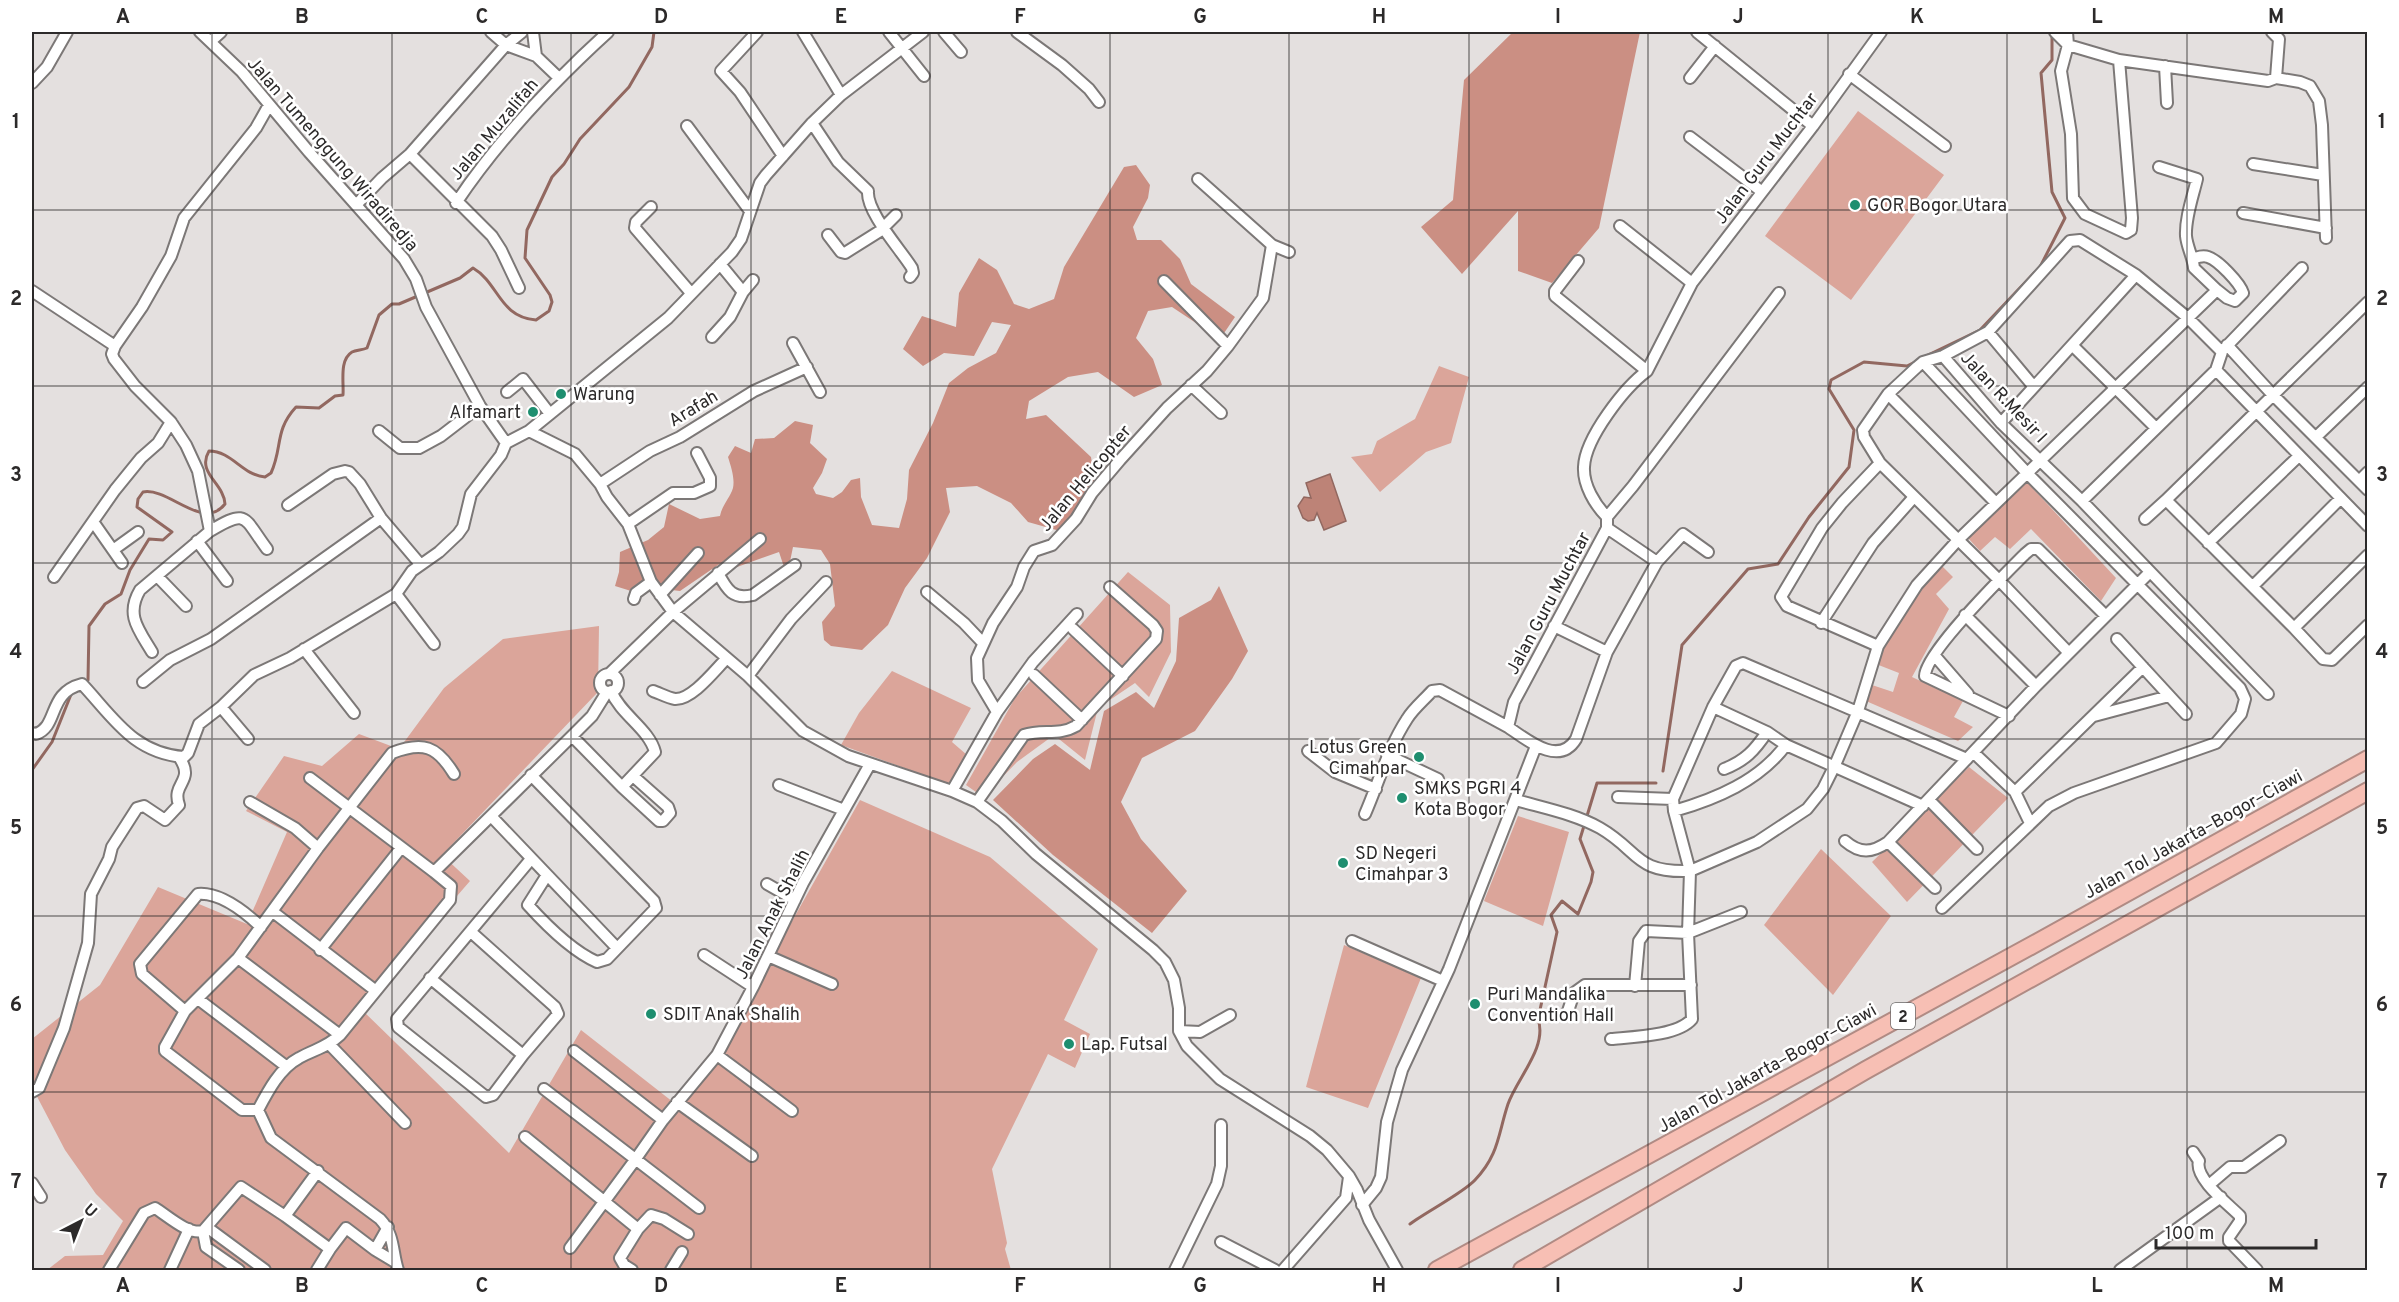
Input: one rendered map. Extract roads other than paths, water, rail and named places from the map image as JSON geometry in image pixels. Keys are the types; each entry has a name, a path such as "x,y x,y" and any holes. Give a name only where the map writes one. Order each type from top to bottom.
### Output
{"highway":[{"name":"Jalan Tol Jakarta–Bogor–Ciawi","path":"1437,1270 2038,942 2367,759"},
{"name":"2","path":"1521,1270 1866,1070 2367,791"}],"street":[{"path":"32,82 47,67 67,32"},
{"name":"Jalan Tumenggung Wiradiredja","path":"200,32 242,72 268,105 405,259 416,279 426,307 480,406 506,443"},
{"path":"210,41 221,32"},
{"path":"491,32 506,45 536,56 558,78"},
{"path":"356,205 410,154 506,45 522,32"},
{"path":"532,32 536,56"},
{"name":"Jalan Muzalifah","path":"456,203 520,121 558,78 608,32"},
{"path":"757,32 721,71 740,92 783,156"},
{"path":"803,32 841,95"},
{"path":"889,32 924,76"},
{"path":"32,733 36,735 44,729 62,695 72,687 82,684 123,732 140,743 184,757 188,753 199,724 221,707 254,675 304,649 396,594 412,571 439,552 458,534 463,527 471,494 501,455 506,443 529,431 668,318 741,239 760,183 812,123 841,95 923,32"},
{"path":"944,32 961,52"},
{"path":"1017,32 1062,65 1089,89 1099,102"},
{"path":"1697,32 1813,126"},
{"name":"Jalan Guru Muchtar","path":"1508,727 1514,702 1607,522 1597,508 1589,490 1583,467 1597,430 1611,409 1647,371 1663,345 1692,284 1813,126 1881,32"},
{"path":"2056,32 2068,45 2119,60 2268,81 2276,78 2310,86 2317,96 2322,125 2326,233 2243,213"},
{"path":"2067,32 2068,45 2061,70 2071,135 2073,198 2085,214 2126,233 2131,230 2132,218 2119,60"},
{"path":"2272,32 2279,39 2276,78"},
{"path":"1690,78 1715,46"},
{"path":"2165,66 2167,103"},
{"path":"1849,74 1945,146"},
{"path":"210,531 205,516 198,471 186,444 171,422 135,386 112,354 171,256 184,218 256,128 268,105"},
{"path":"812,123 838,162 868,191 868,199 912,268 913,273 910,277"},
{"path":"687,126 750,211"},
{"path":"1690,137 1761,191"},
{"path":"410,154 456,203 492,236 519,288"},
{"path":"2253,164 2323,175"},
{"path":"2159,166 2197,178 2186,232 2187,245 2194,268 2227,298 2235,301 2242,293 2241,285 2210,257 2203,256 2193,259"},
{"path":"1198,179 1272,245 1289,252"},
{"path":"651,207 636,222 635,228 691,293"},
{"path":"828,235 841,252 845,253 884,227 896,215"},
{"path":"1620,226 1692,284"},
{"path":"2069,653 1999,580 1880,463 1864,437 1863,430 1888,394 1923,362 1943,356 1988,332 2070,241 2080,240 2136,275 2225,348 2367,490"},
{"name":"Jalan Helicopter","path":"997,712 978,680 977,658 997,616 1017,587 1024,567 1034,551 1052,545 1076,519 1092,494 1120,460 1207,371 1228,346 1263,298 1272,245"},
{"path":"1578,261 1555,291 1555,296 1647,371"},
{"path":"720,264 743,292"},
{"path":"2082,501 2216,370 2225,348 2302,268"},
{"path":"2001,423 2136,275"},
{"path":"712,338 730,317 743,292 753,280"},
{"path":"1164,281 1228,346"},
{"path":"1516,801 1577,818 1601,829 1645,864 1668,871 1690,872 1757,842 1799,815 1823,789 1858,711 1878,646 1917,585 1996,502 2028,474 2217,290"},
{"path":"32,291 70,319 100,334 115,346"},
{"path":"1657,562 1607,522 1779,293"},
{"path":"2145,519 2367,302"},
{"path":"1988,332 2034,387"},
{"path":"793,343 820,392"},
{"path":"2073,346 2156,428"},
{"name":"Jalan R.Mesir I","path":"1943,356 2001,423 2082,501 2268,694"},
{"path":"1923,362 2028,474 2240,688 2246,699 2244,708 2216,743 2074,793 2049,806 1942,908"},
{"name":"Arafah","path":"600,484 650,451 680,437 754,391 807,367"},
{"path":"2216,370 2367,526"},
{"path":"507,393 523,379 549,414"},
{"path":"1191,385 1221,413"},
{"path":"2316,437 2367,387"},
{"path":"1888,394 1996,502"},
{"path":"379,431 400,448 419,448 441,436 480,406"},
{"path":"54,576 94,523 115,490 141,458 158,442 171,422"},
{"path":"529,431 575,454 600,484 628,524 651,582 673,612 748,676 803,731 848,756 952,791 977,802 1128,928 1165,962 1174,980 1178,998 1179,1032 1187,1046 1208,1069 1250,1100 1318,1142 1349,1176 1397,1270"},
{"path":"628,524 673,493 694,493 710,486 710,478 697,453"},
{"path":"2208,543 2299,456"},
{"path":"1878,646 1787,606 1781,597 1822,528 1880,463"},
{"path":"288,506 333,474 345,471 360,484 381,518 420,564"},
{"path":"2358,481 2367,472"},
{"path":"1821,622 1873,543 1914,497"},
{"path":"2253,586 2340,499"},
{"path":"2166,500 2323,659 2332,660 2367,625"},
{"path":"152,652 139,631 132,608 140,590 158,577 197,541 233,517 240,517 247,521 267,549"},
{"path":"143,682 170,660 211,639 381,518"},
{"path":"94,523 123,563"},
{"path":"113,550 138,532"},
{"path":"1365,814 1387,755 1408,717 1432,691 1440,690 1508,727 1536,746 1556,751 1564,751 1570,747 1576,739 1607,652 1657,562 1683,534 1708,552"},
{"path":"613,677 637,647 673,612 760,539"},
{"path":"197,541 227,581"},
{"path":"2009,716 1925,676 1935,656 1965,615 2031,549 2038,549 2106,616"},
{"path":"660,595 698,553"},
{"path":"2294,628 2367,555"},
{"path":"717,573 733,594 746,597 753,595 795,565"},
{"path":"1845,841 1861,851 1870,852 1888,842 2036,686 2150,572"},
{"path":"158,577 186,606"},
{"path":"634,599 636,593 651,582"},
{"path":"748,676 791,619 826,582"},
{"path":"977,802 1024,735 1036,731 1067,732 1082,720 1156,639 1157,631 1110,587"},
{"path":"927,592 964,622 983,643"},
{"path":"396,594 434,644"},
{"path":"952,791 997,712 1033,662 1077,614"},
{"path":"1965,615 2036,686"},
{"path":"1554,626 1607,652"},
{"path":"1072,629 1123,676"},
{"path":"2116,639 2186,714"},
{"path":"304,649 354,713"},
{"path":"1935,656 1970,697"},
{"path":"653,691 675,699 685,697 702,684 726,659"},
{"path":"1611,1039 1651,1035 1689,1023 1692,1019 1688,933 1690,872 1674,805 1713,707 1734,670 1743,663 1971,756 2015,792 2030,823"},
{"path":"2015,792 2143,667"},
{"path":"613,677 603,675 600,682 601,688 609,691 616,704 654,745 655,752 622,787"},
{"path":"1034,675 1082,720"},
{"path":"434,872 592,716 609,691 616,688 613,677"},
{"path":"2092,716 2169,696"},
{"path":"221,707 248,739"},
{"path":"1713,707 1767,732 1786,745 1926,803 1977,849"},
{"path":"1724,769 1739,764 1751,754 1767,732"},
{"path":"572,736 622,787 659,821 663,821 670,813 668,807 633,776"},
{"path":"1618,797 1674,805 1725,794 1773,760 1786,745"},
{"path":"258,1110 242,1110 165,1051 185,1011 238,958 318,848 392,753 409,746 427,747 440,755 453,774"},
{"path":"1362,1205 1376,1188 1381,1177 1387,1122 1402,1070 1443,981 1536,746"},
{"path":"1308,751 1335,772 1376,789"},
{"path":"1387,755 1438,779"},
{"path":"32,1092 39,1088 64,1028 88,943 91,894 109,859 112,847 137,808 144,806 165,820 179,805 176,797 186,776 185,766 179,757"},
{"name":"Jalan Anak Shalih","path":"570,1248 663,1120 717,1055 795,900 870,764"},
{"path":"531,775 654,901 656,908 607,959 597,962 587,957 540,918 528,905 547,875"},
{"path":"258,1110 269,1089 287,1067 305,1054 330,1045 340,1035 450,900 451,886 310,778"},
{"path":"779,785 844,810"},
{"path":"250,801 295,828 318,848"},
{"path":"491,816 617,948"},
{"path":"1888,842 1935,888"},
{"path":"320,950 401,848"},
{"path":"471,932 555,1007 558,1014 493,1095 486,1097 398,1027 397,1018 531,859"},
{"path":"767,884 795,900"},
{"path":"185,1011 142,974 140,964 198,894 210,893 251,918 261,927"},
{"path":"273,912 376,992"},
{"path":"1635,986 1641,935 1646,931 1688,933 1741,912"},
{"path":"1352,941 1443,981"},
{"path":"704,954 753,987"},
{"path":"768,956 832,984"},
{"path":"238,958 340,1035"},
{"path":"430,978 523,1055"},
{"path":"1568,1011 1574,993 1585,985 1691,985"},
{"path":"198,999 287,1067"},
{"path":"1179,1032 1200,1032 1230,1015"},
{"path":"330,1045 405,1123"},
{"path":"574,1052 663,1120"},
{"path":"717,1055 792,1111"},
{"path":"544,1089 699,1208"},
{"path":"677,1102 752,1156"},
{"path":"258,1110 271,1138 318,1171 388,1227 393,1239 396,1266"},
{"path":"1174,1270 1217,1184 1221,1166 1221,1125"},
{"path":"525,1137 638,1229"},
{"path":"2209,1185 2230,1167 2244,1167 2280,1141"},
{"path":"2193,1152 2199,1161 2197,1168 2199,1174 2240,1216 2238,1226 2231,1234 2229,1241 2257,1270"},
{"path":"285,1216 318,1171"},
{"path":"1283,1270 1346,1198 1349,1176"},
{"path":"32,1183 41,1197"},
{"path":"109,1270 144,1213 149,1209 155,1208 198,1232 205,1230 241,1187 330,1249"},
{"path":"2120,1270 2221,1197"},
{"path":"632,1270 624,1265 620,1258 638,1229 654,1215 688,1234"},
{"path":"375,1250 388,1227"},
{"path":"317,1270 346,1228 396,1266"},
{"path":"170,1270 189,1229"},
{"path":"205,1230 206,1247 239,1270"},
{"path":"205,1230 265,1270"},
{"path":"1221,1242 1275,1270"},
{"path":"671,1270 682,1252"}],"waterway":[{"path":"84,683 88,680 89,626 105,604 121,594 130,570 149,539 163,540 172,532 137,507 138,499 143,492 153,492 196,511 207,513 216,511 225,504 206,466 209,451 224,455 257,475 265,477 271,473 284,424 289,416 296,407 319,408 335,396 343,395 345,360 352,352 367,348 379,315 392,304 399,304 460,278 473,268 482,274 514,313 536,320 549,311 552,302 550,295 525,258 527,230 552,177 564,164 580,139 629,87 652,47 654,32"},
{"path":"2040,267 2065,218 2052,192 2041,73 2052,60 2052,33"},
{"path":"1928,355 1980,330 2035,272"},
{"path":"1663,771 1682,645 1748,569 1778,564 1809,517 1849,467 1854,430 1829,389 1831,380 1864,362 1907,366 1917,361"},
{"path":"32,770 52,742 72,692"},
{"path":"1410,1224 1475,1180 1489,1162 1497,1144 1512,1094 1539,1040 1538,1019 1557,932 1551,915 1562,901 1578,914 1591,882 1593,872 1580,839 1597,783 1656,783"}],"place":[{"name":"GOR Bogor Utara","path":"1855,205"},
{"name":"Warung","path":"561,394"},
{"name":"Alfamart","path":"533,412"},
{"name":"Lotus Green Cimahpar","path":"1419,757"},
{"name":"SMKS PGRI 4 Kota Bogor","path":"1402,798"},
{"name":"SD Negeri Cimahpar 3","path":"1343,863"},
{"name":"Puri Mandalika Convention Hall","path":"1475,1004"},
{"name":"SDIT Anak Shalih","path":"651,1014"},
{"name":"Lap. Futsal","path":"1069,1044"}]}
